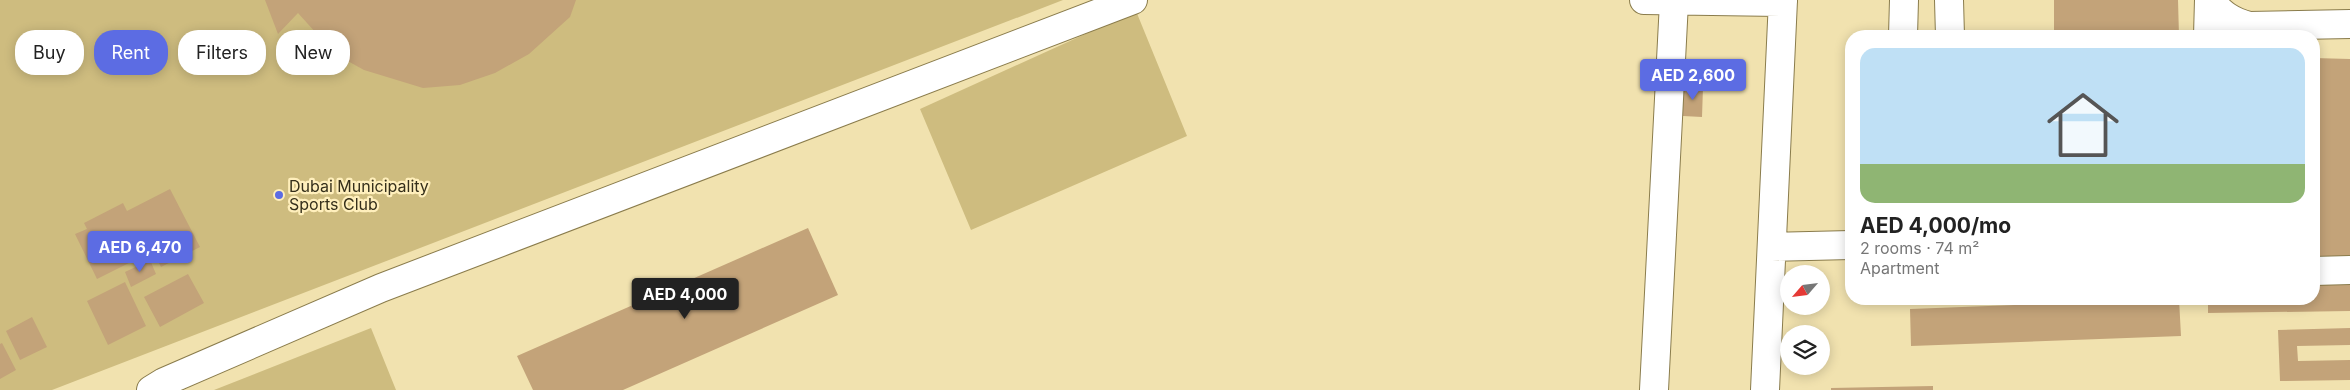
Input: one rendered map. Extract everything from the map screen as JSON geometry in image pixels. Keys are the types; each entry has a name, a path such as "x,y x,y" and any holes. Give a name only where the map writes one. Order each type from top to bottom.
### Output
{"street":[{"path":"151,390 164,382 381,288 1133,0"},
{"path":"1644,0 1674,2 1783,1 1765,390"},
{"path":"1903,30 1904,0"},
{"path":"1949,0 1950,30"},
{"path":"2210,0 2219,12 2233,21 2249,26 2350,24"},
{"path":"2208,30 2210,0"},
{"path":"1654,390 1674,2"},
{"path":"1772,247 1845,245"},
{"path":"2320,271 2350,270"}],"shaded area":[{"name":"Dubai Municipality Sports Club","path":"0,0 1063,0 52,390 0,390"},
{"path":"1136,11 1187,136 971,230 920,109"},
{"path":"371,328 396,390 214,390"}],"building":[{"path":"265,0 576,0 570,17 529,54 495,73 460,85 423,88 364,70 350,62 350,30 313,30 298,13 282,30 276,30"},
{"path":"2054,0 2178,0 2179,30 2054,30"},
{"path":"2320,58 2350,59 2350,259 2320,259"},
{"path":"1683,86 1703,87 1702,117 1683,116"},
{"path":"170,189 200,247 161,267 153,251 97,279 75,234 87,229 84,223 123,203 127,211"},
{"path":"808,228 838,295 623,390 533,390 517,356"},
{"path":"150,260 156,274 131,287 125,272"},
{"path":"188,274 204,303 160,327 144,297"},
{"path":"125,282 146,326 108,345 87,301"},
{"path":"2350,284 2350,311 2208,313 2208,305 2320,305 2320,285"},
{"path":"2018,305 2179,305 2181,336 1911,346 1910,309"},
{"path":"32,317 47,347 20,360 6,331"},
{"path":"2350,328 2350,345 2297,346 2298,361 2350,360 2350,380 2280,381 2278,330"},
{"path":"2,343 16,370 0,379 0,344"},
{"path":"1933,386 1933,390 1831,390 1831,388"}],"place":[{"name":"Dubai Municipality Sports Club","path":"279,195"}]}
